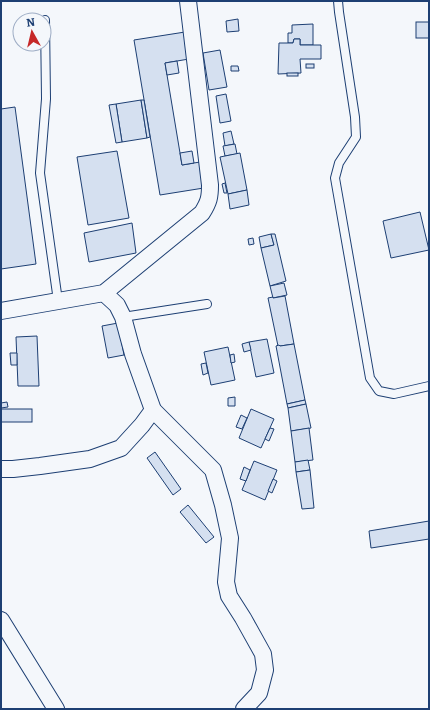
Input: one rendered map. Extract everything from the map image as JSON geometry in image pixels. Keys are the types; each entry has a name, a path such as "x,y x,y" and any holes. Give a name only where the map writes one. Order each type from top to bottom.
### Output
{"street":[{"path":"1,311 104,294 202,213 208,204 210,185 188,1"},
{"path":"104,294 117,305 123,317 133,354 153,410 213,470 223,505 230,538 226,582 229,596 264,654 265,670 259,693 244,709"},
{"path":"1,469 40,466 90,459 121,448 142,425 153,410"},
{"path":"1,620 56,709"}],"lane":[{"path":"338,1 355,117 356,137 339,163 335,178 370,378 379,392 394,394 429,386"},
{"path":"45,52 46,99 40,173 58,301"},
{"path":"123,317 207,304"}],"building":[{"path":"238,19 239,31 227,32 226,21"},
{"path":"416,22 429,22 429,38 416,38"},
{"path":"313,24 313,45 300,45 300,39 294,39 293,43 288,43 288,33 292,33 292,25"},
{"path":"185,32 189,59 165,63 182,165 206,161 210,187 160,195 134,40"},
{"path":"294,39 300,39 300,45 321,45 321,59 300,59 301,73 278,74 279,43 293,43"},
{"path":"220,50 227,87 209,90 203,53"},
{"path":"177,61 179,73 167,75 165,63"},
{"path":"306,64 314,64 314,68 306,68"},
{"path":"231,66 238,66 239,71 231,71"},
{"path":"287,73 298,73 298,76 287,76"},
{"path":"226,94 231,121 220,123 216,96"},
{"path":"141,100 147,138 122,142 116,104"},
{"path":"141,100 144,100 150,137 147,138"},
{"path":"116,104 122,142 116,143 109,105"},
{"path":"15,107 36,264 1,269 1,109"},
{"path":"231,131 234,144 225,146 223,133"},
{"path":"235,144 237,154 225,156 223,146"},
{"path":"117,151 129,218 88,225 77,157"},
{"path":"192,151 194,163 182,165 180,153"},
{"path":"240,153 247,190 228,194 220,157"},
{"path":"225,183 227,193 224,193 222,184"},
{"path":"247,190 249,205 230,209 228,194"},
{"path":"420,212 429,250 391,258 383,221"},
{"path":"132,223 136,253 89,262 84,233"},
{"path":"271,234 274,245 261,248 259,237"},
{"path":"271,234 275,234 286,281 270,286 261,248 274,245"},
{"path":"253,238 254,244 249,245 248,239"},
{"path":"284,283 287,295 273,298 270,286"},
{"path":"285,296 294,344 278,346 268,298"},
{"path":"118,323 124,355 108,358 102,326"},
{"path":"37,336 39,386 18,386 16,337"},
{"path":"267,339 274,373 256,377 249,342"},
{"path":"249,342 251,350 244,352 242,344"},
{"path":"294,344 305,400 287,404 276,346"},
{"path":"228,347 235,380 211,385 204,352"},
{"path":"10,353 17,353 17,365 11,365"},
{"path":"234,354 235,362 231,363 230,355"},
{"path":"206,363 208,373 203,375 201,364"},
{"path":"235,397 235,406 228,406 228,398"},
{"path":"305,400 306,404 288,408 287,404"},
{"path":"7,402 8,407 1,408 1,403"},
{"path":"306,404 311,428 291,431 288,408"},
{"path":"1,409 32,409 32,422 1,422"},
{"path":"251,409 274,419 261,448 239,438"},
{"path":"241,415 247,418 242,429 236,427"},
{"path":"270,428 274,429 269,441 265,439"},
{"path":"309,428 313,460 295,462 291,431"},
{"path":"155,452 181,489 173,495 147,458"},
{"path":"308,460 310,470 296,472 295,462"},
{"path":"254,461 277,470 265,500 242,490"},
{"path":"244,467 250,470 246,481 240,479"},
{"path":"310,470 314,508 302,509 296,472"},
{"path":"273,479 277,481 272,493 268,491"},
{"path":"188,505 214,537 206,543 180,512"},
{"path":"429,521 429,539 371,548 369,531"}]}
